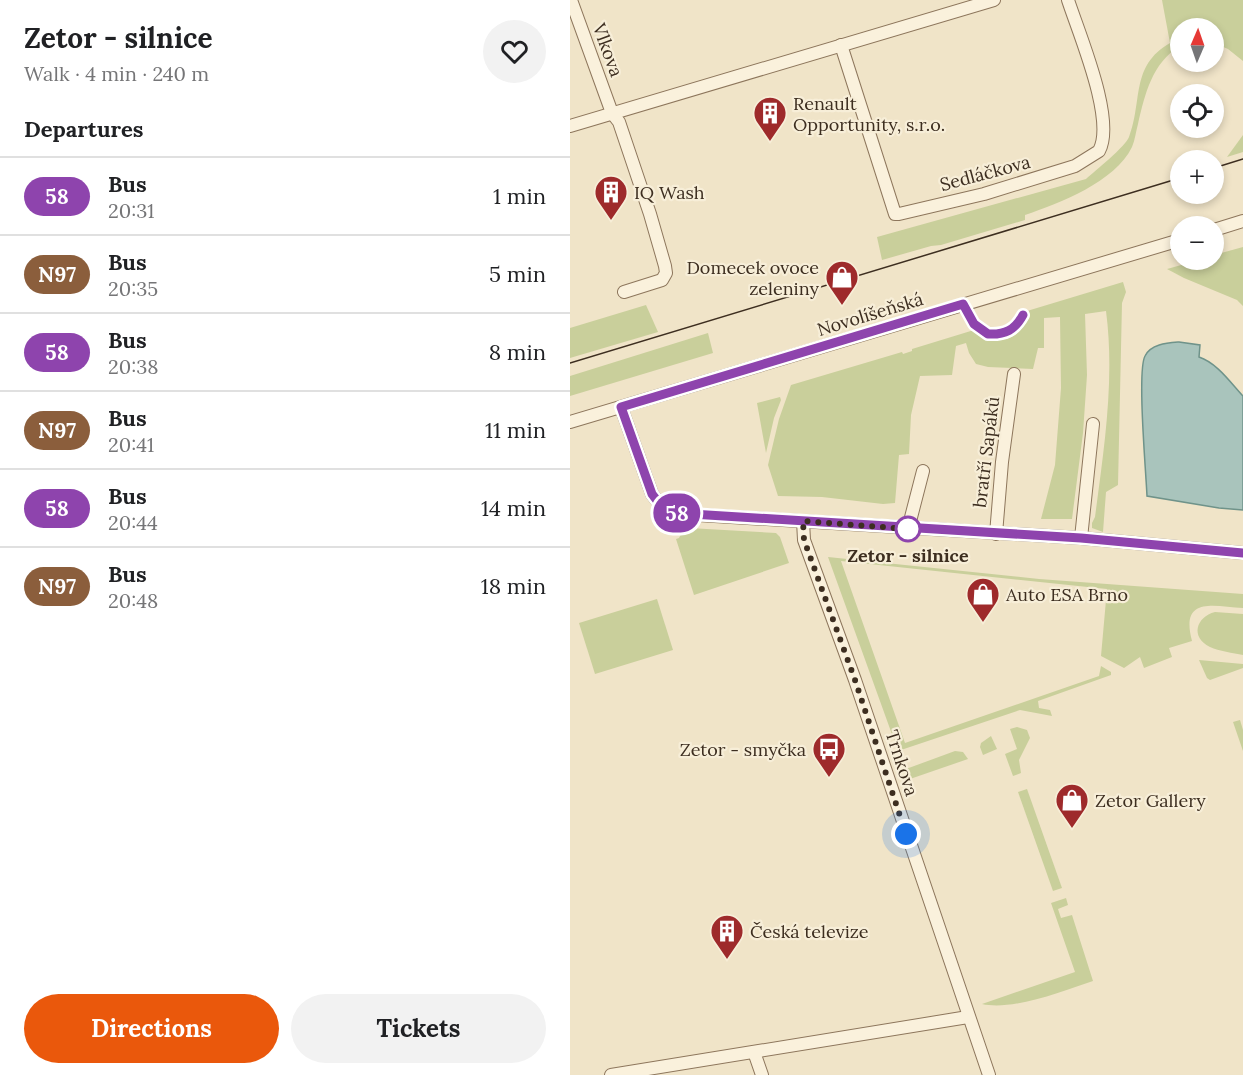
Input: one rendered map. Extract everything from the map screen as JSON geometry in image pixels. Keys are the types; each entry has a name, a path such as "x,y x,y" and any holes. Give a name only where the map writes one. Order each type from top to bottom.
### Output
{"street":[{"name":"Vlkova","path":"572,0 612,113"},
{"path":"570,126 994,0"},
{"name":"Sedláčkova","path":"840,45 895,214 899,214 984,194 1075,166 1099,151 1104,135 1101,105 1068,0"},
{"path":"612,113 619,122 666,270 662,280 624,292"},
{"path":"1224,227 1243,221"},
{"name":"Novolíšeňská","path":"570,422 1170,243"},
{"name":"bratří Sapáků","path":"996,534 1002,462 1014,374"},
{"path":"621,407 652,494 662,507 687,515 1081,538 1243,553"},
{"path":"1081,538 1093,424"},
{"path":"908,529 923,471"},
{"name":"Trnkova","path":"803,521 804,540 855,680 989,1075"},
{"path":"611,1075 968,1017"},
{"path":"754,1052 762,1075"}],"green space":[{"path":"1162,0 1243,0 1243,61 1224,47 1224,18 1170,18 1170,43"},
{"path":"1170,43 1170,53 1151,80 1132,147 1113,171 1100,181 1070,197 1025,215 1025,220 882,260 877,237 1086,179 1127,141 1133,124 1143,73 1157,52"},
{"path":"1243,135 1243,152 1227,157"},
{"path":"1243,247 1243,306 1237,300 1167,269 1224,270 1224,252"},
{"path":"1123,282 1126,292 1122,303 1118,485 1106,492 1103,532 1092,528 1092,523 1095,517 1102,466 1109,388 1106,311 1085,314 1087,375 1083,433 1072,519 1041,519 1055,465 1061,388 1060,317 1044,318 1044,348 1038,348 1033,369 988,367 976,364 966,343 956,346 952,375 920,376 911,415 909,454 899,455 895,503 778,496 768,465 779,419 791,385 902,352 903,354 912,349 974,330 991,339 1008,338 1021,329 1027,311"},
{"path":"646,305 658,332 570,358 570,328"},
{"path":"708,333 713,353 570,396 570,376"},
{"path":"780,397 781,400 774,418 766,453 757,403"},
{"path":"689,528 776,533 780,537 789,563 694,595 676,539"},
{"path":"828,557 1039,579 1243,594 1243,608 1211,606 1195,610 1191,617 1190,627 1192,641 1169,648 1172,657 1144,668 1140,657 1124,668 1101,656 1107,589 841,561 905,743 1099,676 1101,666 1111,672 1111,675 1038,701 1039,708 1050,710 1052,716 1020,710 898,751"},
{"path":"657,599 673,650 595,674 579,623"},
{"path":"1215,612 1243,614 1243,655 1210,647 1200,638 1198,628 1200,623 1203,618"},
{"path":"1199,660 1243,664 1243,668 1210,680"},
{"path":"1240,720 1243,730 1243,751 1233,722"},
{"path":"1017,727 1027,730 1030,738 1019,760 1021,773 1013,776 1005,754 1017,749 1010,729"},
{"path":"991,736 997,749 983,755 981,743"},
{"path":"955,751 963,752 968,759 910,779 906,769"},
{"path":"1027,789 1062,888 1053,891 1018,792"},
{"path":"1066,898 1068,905 1058,909 1061,918 1072,915 1093,981 1053,995 1023,1002 1008,1005 982,1004 1075,972 1051,903"}],"water":[{"path":"1179,342 1200,345 1199,357 1217,368 1243,396 1243,510 1147,496 1142,401 1143,365 1145,356 1151,349"}],"tram line":[{"path":"1224,165 1243,159"},
{"path":"570,363 1170,181"}],"bus line":[{"name":"58","path":"1023,315 1015,328 1008,332 988,334 974,324 963,304 621,407 652,494 656,501 670,512 908,529 1081,538 1243,553"}],"place":[{"name":"Renault Opportunity, s.r.o.","path":"770,142"},
{"name":"IQ Wash","path":"611,221"},
{"name":"Domecek ovoce zeleniny","path":"842,306"},
{"name":"Zetor - silnice","path":"908,529"},
{"name":"Auto ESA Brno","path":"983,623"},
{"name":"Zetor - smyčka","path":"829,778"},
{"name":"Zetor Gallery","path":"1072,829"},
{"name":"Česká televize","path":"727,960"}],"route":[{"path":"906,834 855,680 804,540 803,521 908,529"}]}
